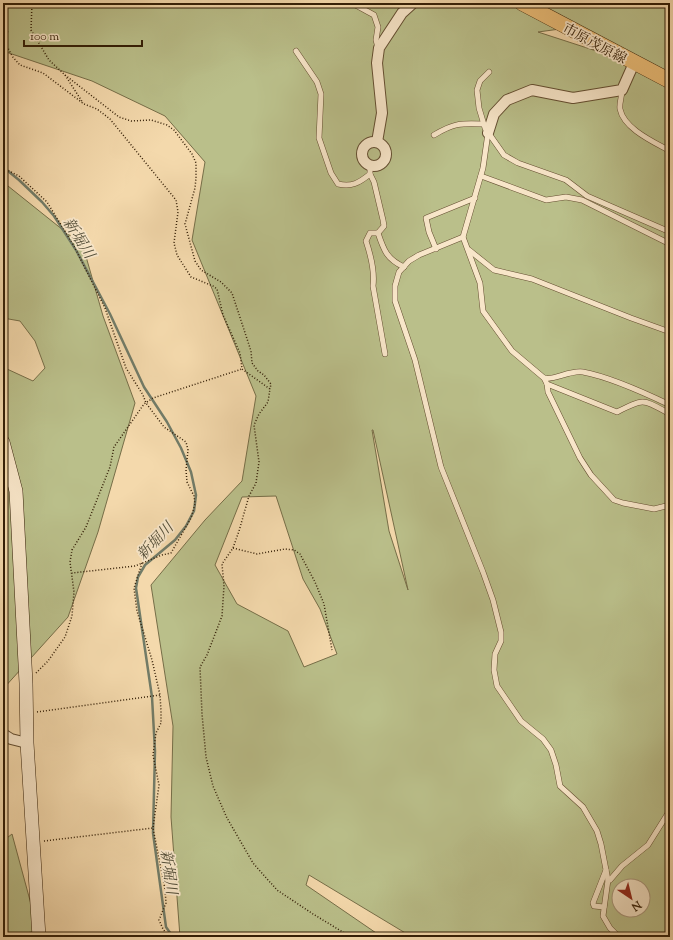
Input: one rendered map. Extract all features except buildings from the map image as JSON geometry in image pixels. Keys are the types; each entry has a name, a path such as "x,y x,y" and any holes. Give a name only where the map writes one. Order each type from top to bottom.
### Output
{"main road":[{"name":"市原茂原線","path":"522,3 670,81"}],"street":[{"path":"377,142 382,113 377,63 378,48 402,13 413,3"},
{"path":"486,129 494,114 507,100 532,90 573,98 622,90 634,63"},
{"path":"377,142 384,148 385,157 379,165 370,170 363,160 362,150 368,143 377,142"},
{"path":"3,442 16,491 26,683 27,743 39,937"},
{"path":"3,734 11,739 27,743"}],"lane":[{"path":"352,3 374,16 378,27 376,40 378,48"},
{"path":"296,51 317,82 321,94 319,138 331,173 338,184 348,186 362,181 370,170"},
{"path":"489,72 480,81 477,90 479,108 486,129 504,155 518,163 566,180 587,196 670,232"},
{"path":"622,90 620,110 626,121 637,133 670,151"},
{"path":"434,135 461,123 486,129"},
{"path":"486,129 483,168 463,237 480,283 483,311 512,351 544,378 547,384 548,392 580,458 591,475 614,500 654,509 670,505"},
{"path":"370,170 384,226 378,233 370,233 366,241 371,257 374,294 385,354"},
{"path":"481,176 546,200 566,197 582,200 670,244"},
{"path":"436,249 428,232 426,218 474,198"},
{"path":"378,233 388,255 393,261 404,267"},
{"path":"463,237 419,255 409,261 400,272 395,286 395,301 415,360 441,468 483,572 500,626 501,641 495,654 494,670 497,686 521,721 543,739 551,750 556,765 560,786 583,807 597,831 608,880 603,916 610,928 619,937"},
{"path":"468,250 494,270 532,279 670,332"},
{"path":"544,378 547,379 574,372 583,372 602,377 646,393 670,405"},
{"path":"547,384 617,412 637,402 647,402 670,414"},
{"path":"608,880 610,880 622,866 648,845 670,810"},
{"path":"604,907 594,906 593,903 606,870"},
{"path":"667,937 670,934"}],"path":[{"path":"32,3 31,30 49,60 65,75 119,117 131,120 151,120 167,125 174,130 192,154 196,163 195,188 185,224 194,261 201,270 221,282 232,293 251,351 252,363 271,384 268,402 259,414 254,426 259,462 256,483 249,496 240,531 233,548 222,564 224,586 222,616 207,654 200,667 204,742 212,786 253,863 272,885 301,906 351,937"},
{"path":"3,38 12,56 20,65 43,73 84,104 97,110 110,119 176,200 178,212 174,243 177,255 192,277 217,289 224,316 240,353 242,369 270,389"},
{"path":"65,75 84,104"},
{"path":"3,168 19,176 47,202 74,246 105,308 126,368 143,395 146,403 164,427 186,442 188,450 186,470 187,482 194,496 195,504 191,518 171,553 135,566 72,573"},
{"path":"26,683 48,661 65,637 72,616 74,592 70,562 72,550 86,527 110,467 114,447 146,403 154,398 242,369"},
{"path":"233,548 257,554 286,549 294,550 300,554 315,582 324,604 332,650"},
{"path":"142,563 134,588 137,611 152,660 160,695 161,722 156,733 153,755 159,785 153,828 165,888 166,903 159,920 169,937"},
{"path":"27,713 160,695"},
{"path":"34,843 153,828"}],"green space":[{"path":"3,3 670,3 670,937 412,937 309,875 306,885 382,937 180,937 171,817 173,726 151,585 205,520 242,481 256,396 192,240 205,162 165,116 92,81 3,51 8,31 3,27","holes":["560,29 621,59 538,32","373,430 408,590 389,531","276,496 303,579 320,609 337,654 304,667 288,631 237,604 215,565 242,497"]},
{"path":"3,182 83,246 103,316 135,403 98,532 68,617 3,689 3,355 7,369 33,381 45,368 35,341 20,321 3,318"},
{"path":"12,834 38,930 13,937 3,937 3,841"}],"waterway":[{"name":"新堀川","path":"3,167 42,202 54,216 76,250 110,314 144,387 167,422 181,448 191,472 196,495 194,511 186,526 175,540 145,565 138,577 136,588 152,697 155,751 153,833 166,927 173,937"}]}
